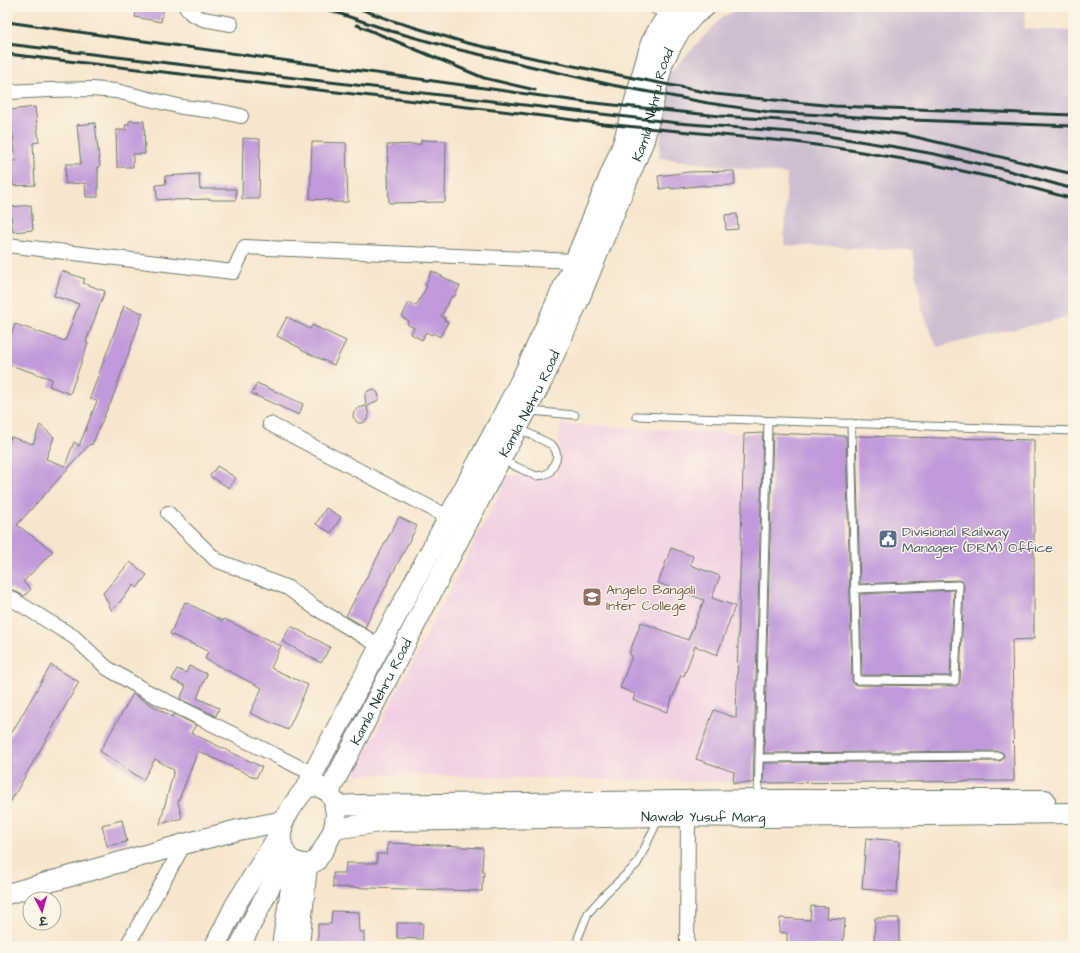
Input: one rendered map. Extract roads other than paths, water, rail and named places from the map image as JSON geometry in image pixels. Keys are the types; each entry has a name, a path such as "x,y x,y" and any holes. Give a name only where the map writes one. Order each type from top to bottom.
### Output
{"main road":[{"name":"Kamla Nehru Road","path":"283,825 301,793 310,781 448,517 509,424 533,376 577,304 644,140 663,62 678,34 694,15 705,7"},
{"name":"Kamla Nehru Road","path":"332,799 500,459 509,424 527,410 533,376 575,261 623,144 651,43 668,9"},
{"path":"310,781 332,799 359,805 758,800 1073,800"},
{"path":"296,861 316,861 325,848 334,829 336,814 332,799"},
{"name":"Nawab Yusuf Marg","path":"334,829 386,821 660,816 771,817 1073,813"},
{"path":"7,894 238,830 283,825"},
{"path":"283,825 281,844 296,861 299,946"},
{"path":"215,946 236,904 283,825"},
{"path":"240,946 296,861"},
{"path":"282,946 296,861"}],"street":[{"path":"186,7 192,14 203,19 231,24"},
{"path":"7,93 92,89 116,91 182,106 241,116"},
{"path":"7,244 233,272 245,248 575,261"},
{"path":"270,424 448,517"},
{"path":"168,513 216,560 288,588 314,607 380,646"},
{"path":"7,596 74,637 107,668 144,690 310,781"},
{"path":"687,946 688,816"},
{"path":"127,946 184,844"}],"lane":[{"path":"527,410 575,415"},
{"path":"636,416 768,422 851,423 1073,431"},
{"path":"758,800 768,422"},
{"path":"851,423 857,680 955,680 959,586 855,589"},
{"path":"500,459 536,476 544,475 550,472 557,456 556,450 552,445 509,424"},
{"path":"759,758 999,756"},
{"path":"578,946 578,938 588,913 606,893 637,864 660,816"}],"railway":[{"path":"320,7 391,31 456,49 612,85 708,103 769,112 913,120 1073,126"},
{"path":"355,7 393,21 467,43 538,59 715,94 834,106 1073,115"},
{"path":"7,22 585,102 720,116 795,121 907,135 1073,174"},
{"path":"357,25 484,78 535,90"},
{"path":"7,44 678,123 815,134 934,154 999,168 1073,189"},
{"path":"7,54 604,124 795,142 926,163 999,179 1073,199"}],"place":[{"name":"Divisional Railway Manager (DRM) Office","path":"888,539"},
{"name":"Angelo Bangali Inter College","path":"592,597"}]}
